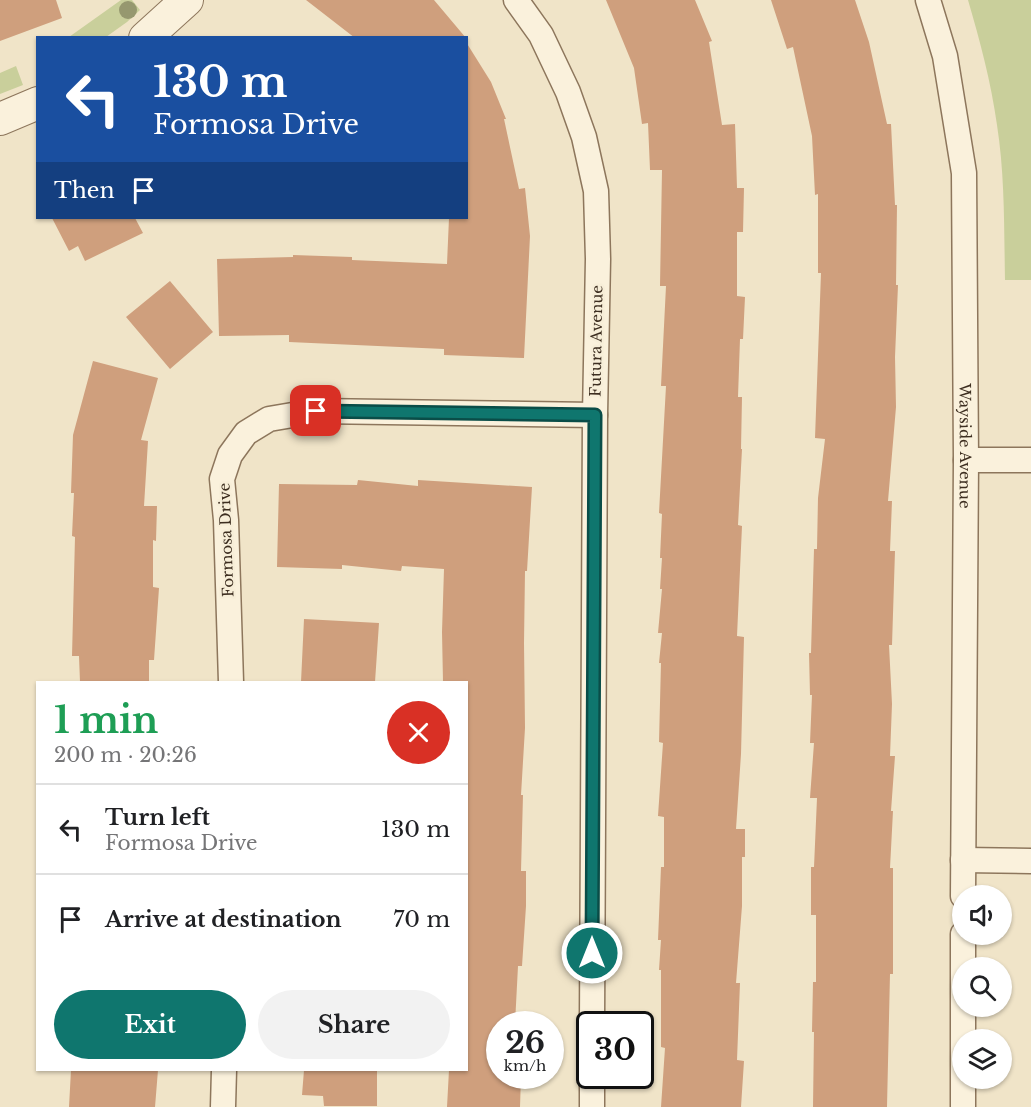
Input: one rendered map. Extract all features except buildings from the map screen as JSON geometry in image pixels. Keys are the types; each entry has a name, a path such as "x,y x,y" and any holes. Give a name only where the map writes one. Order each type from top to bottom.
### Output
{"street":[{"path":"147,36 187,0"},
{"name":"Futura Avenue","path":"516,0 541,35 568,92 584,137 596,191 598,259 592,1011"},
{"name":"Wayside Avenue","path":"928,0 945,56 964,173 966,460 963,885"},
{"path":"0,119 36,104"},
{"name":"Formosa Drive","path":"231,681 226,520 222,479 230,455 246,433 269,418 316,411 595,415"},
{"path":"966,460 1031,460"},
{"path":"963,860 1031,861"},
{"path":"963,945 963,1107"},
{"path":"223,1107 224,1071"},
{"path":"592,1089 592,1107"}],"green space":[{"path":"121,0 132,0 140,10 107,36 70,36"},
{"path":"968,0 1031,0 1031,280 1005,280 1004,202 1000,144 988,77"},
{"path":"16,66 23,85 0,94 0,73"}],"route":[{"path":"316,411 595,415 592,953"}]}
